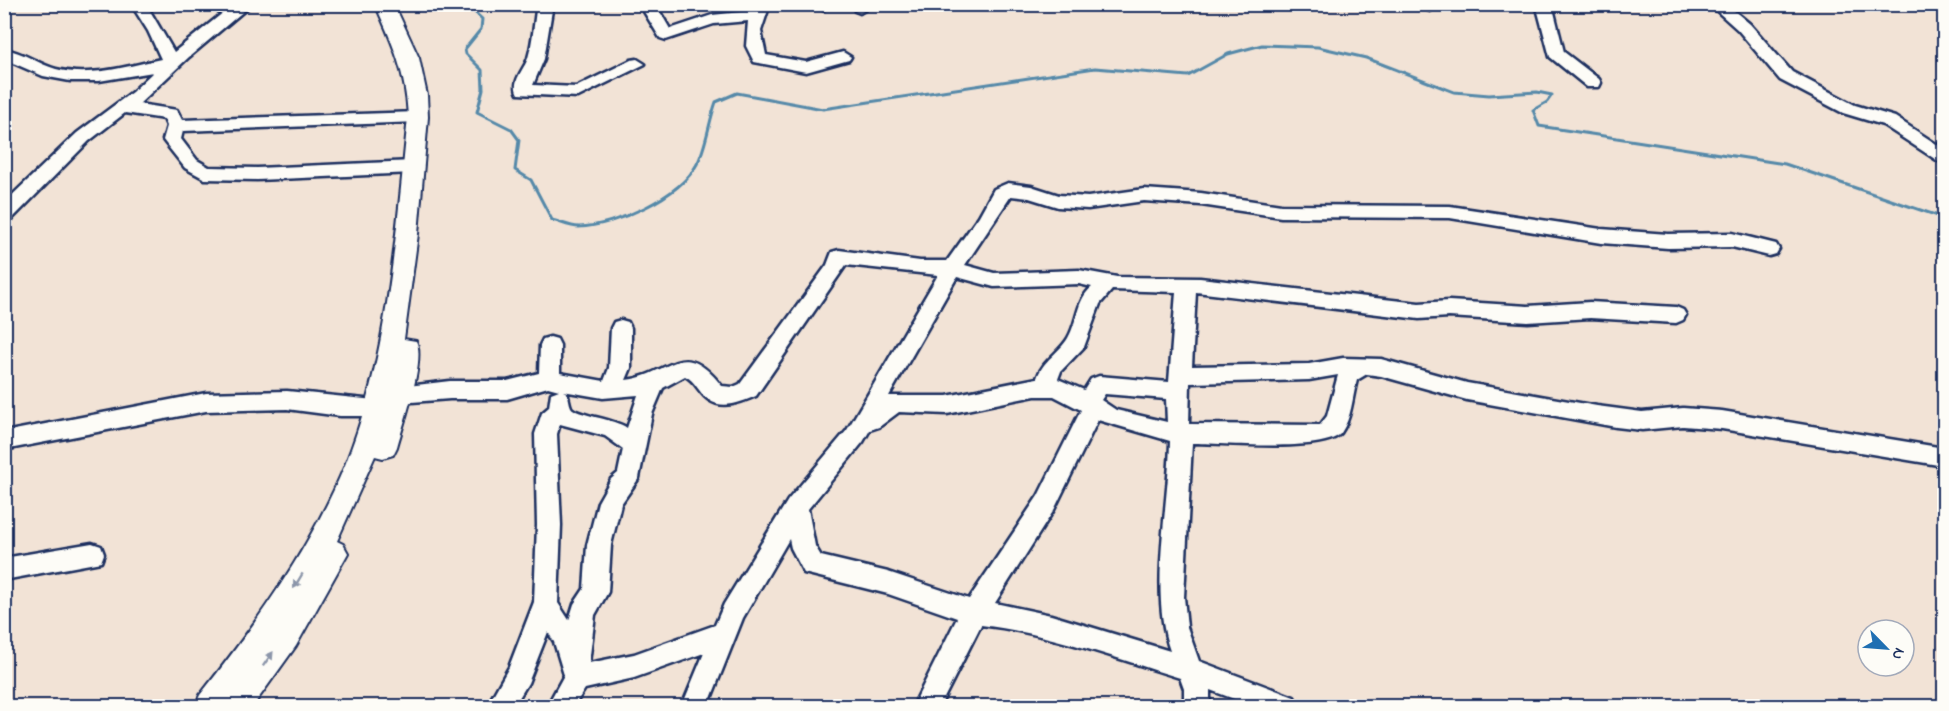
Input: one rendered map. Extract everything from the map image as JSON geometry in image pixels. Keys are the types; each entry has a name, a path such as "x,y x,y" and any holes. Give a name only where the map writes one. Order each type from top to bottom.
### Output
{"main road":[{"path":"234,706 285,636 316,586 342,537 382,449 390,352 418,117 417,95 409,58 384,4"},
{"path":"211,706 266,631 325,533 350,482 370,430 387,400 413,310 433,117 432,88 425,60 397,4"}],"street":[{"path":"138,4 156,31 171,62"},
{"path":"4,215 83,137 118,111 211,28 245,4"},
{"path":"545,4 536,60 525,79 524,90 578,92 637,64"},
{"path":"652,4 651,10 666,35 712,20 760,10"},
{"path":"1544,4 1556,54 1593,82"},
{"path":"1716,4 1744,27 1786,76 1849,109 1889,121 1944,157"},
{"path":"760,10 753,25 756,53 760,59 806,67 843,57"},
{"path":"4,54 20,57 54,74 71,76 112,74 171,62"},
{"path":"171,62 126,108 171,114 176,126 172,140 191,164 205,173 257,174 413,167"},
{"path":"176,126 418,117"},
{"path":"695,706 733,612 796,507 855,436 899,355 952,268 986,220 1001,193 1008,189 1030,192 1058,201 1088,203 1144,195 1211,200 1281,211 1450,212 1601,236 1668,241 1732,240 1770,249"},
{"path":"4,441 206,402 287,400 340,407 450,390 507,390 559,382 634,387 655,381 669,371 685,368 695,370 716,394 734,396 748,390 836,267 839,258 921,268 952,268 1002,280 1079,277 1104,281 1187,285 1419,311 1449,309 1528,314 1590,310 1676,315"},
{"path":"921,268 932,302"},
{"path":"1046,387 1052,365 1078,340 1094,295 1102,290 1104,281"},
{"path":"1187,285 1179,383 1181,475 1172,597 1174,627 1197,689 1197,706"},
{"path":"612,387 620,368 621,328"},
{"path":"550,345 559,382 560,411 570,419 611,428 636,447"},
{"path":"926,706 960,636 1046,503 1099,385 1179,383 1309,372 1343,366 1357,367 1410,374 1476,394 1638,422 1686,416 1836,437 1944,457"},
{"path":"865,418 871,421 895,403 947,405 1046,387 1066,390 1110,417 1180,433 1290,436 1325,434 1339,420 1345,381 1357,367"},
{"path":"560,706 577,672 576,654 583,612 596,592 599,576 598,545 610,502 619,486 628,478 641,414 655,381"},
{"path":"500,706 519,674 545,604 549,525 546,434 550,419 560,411"},
{"path":"796,507 803,548 813,565 888,584 975,613 1013,617 1041,624 1191,671 1285,706"},
{"path":"4,569 92,554"},
{"path":"545,604 565,636 577,672"},
{"path":"577,672 640,665 724,634"}],"waterway":[{"path":"466,4 482,19 481,29 465,49 466,54 482,70 483,89 477,112 511,129 519,140 515,170 531,180 552,220 576,227 594,225 628,215 645,208 676,188 689,176 700,158 716,102 737,93 823,109 1095,68 1188,76 1228,54 1262,45 1318,47 1366,58 1454,92 1489,95 1537,92 1552,95 1547,102 1533,110 1539,126 1785,164 1944,218"}]}
